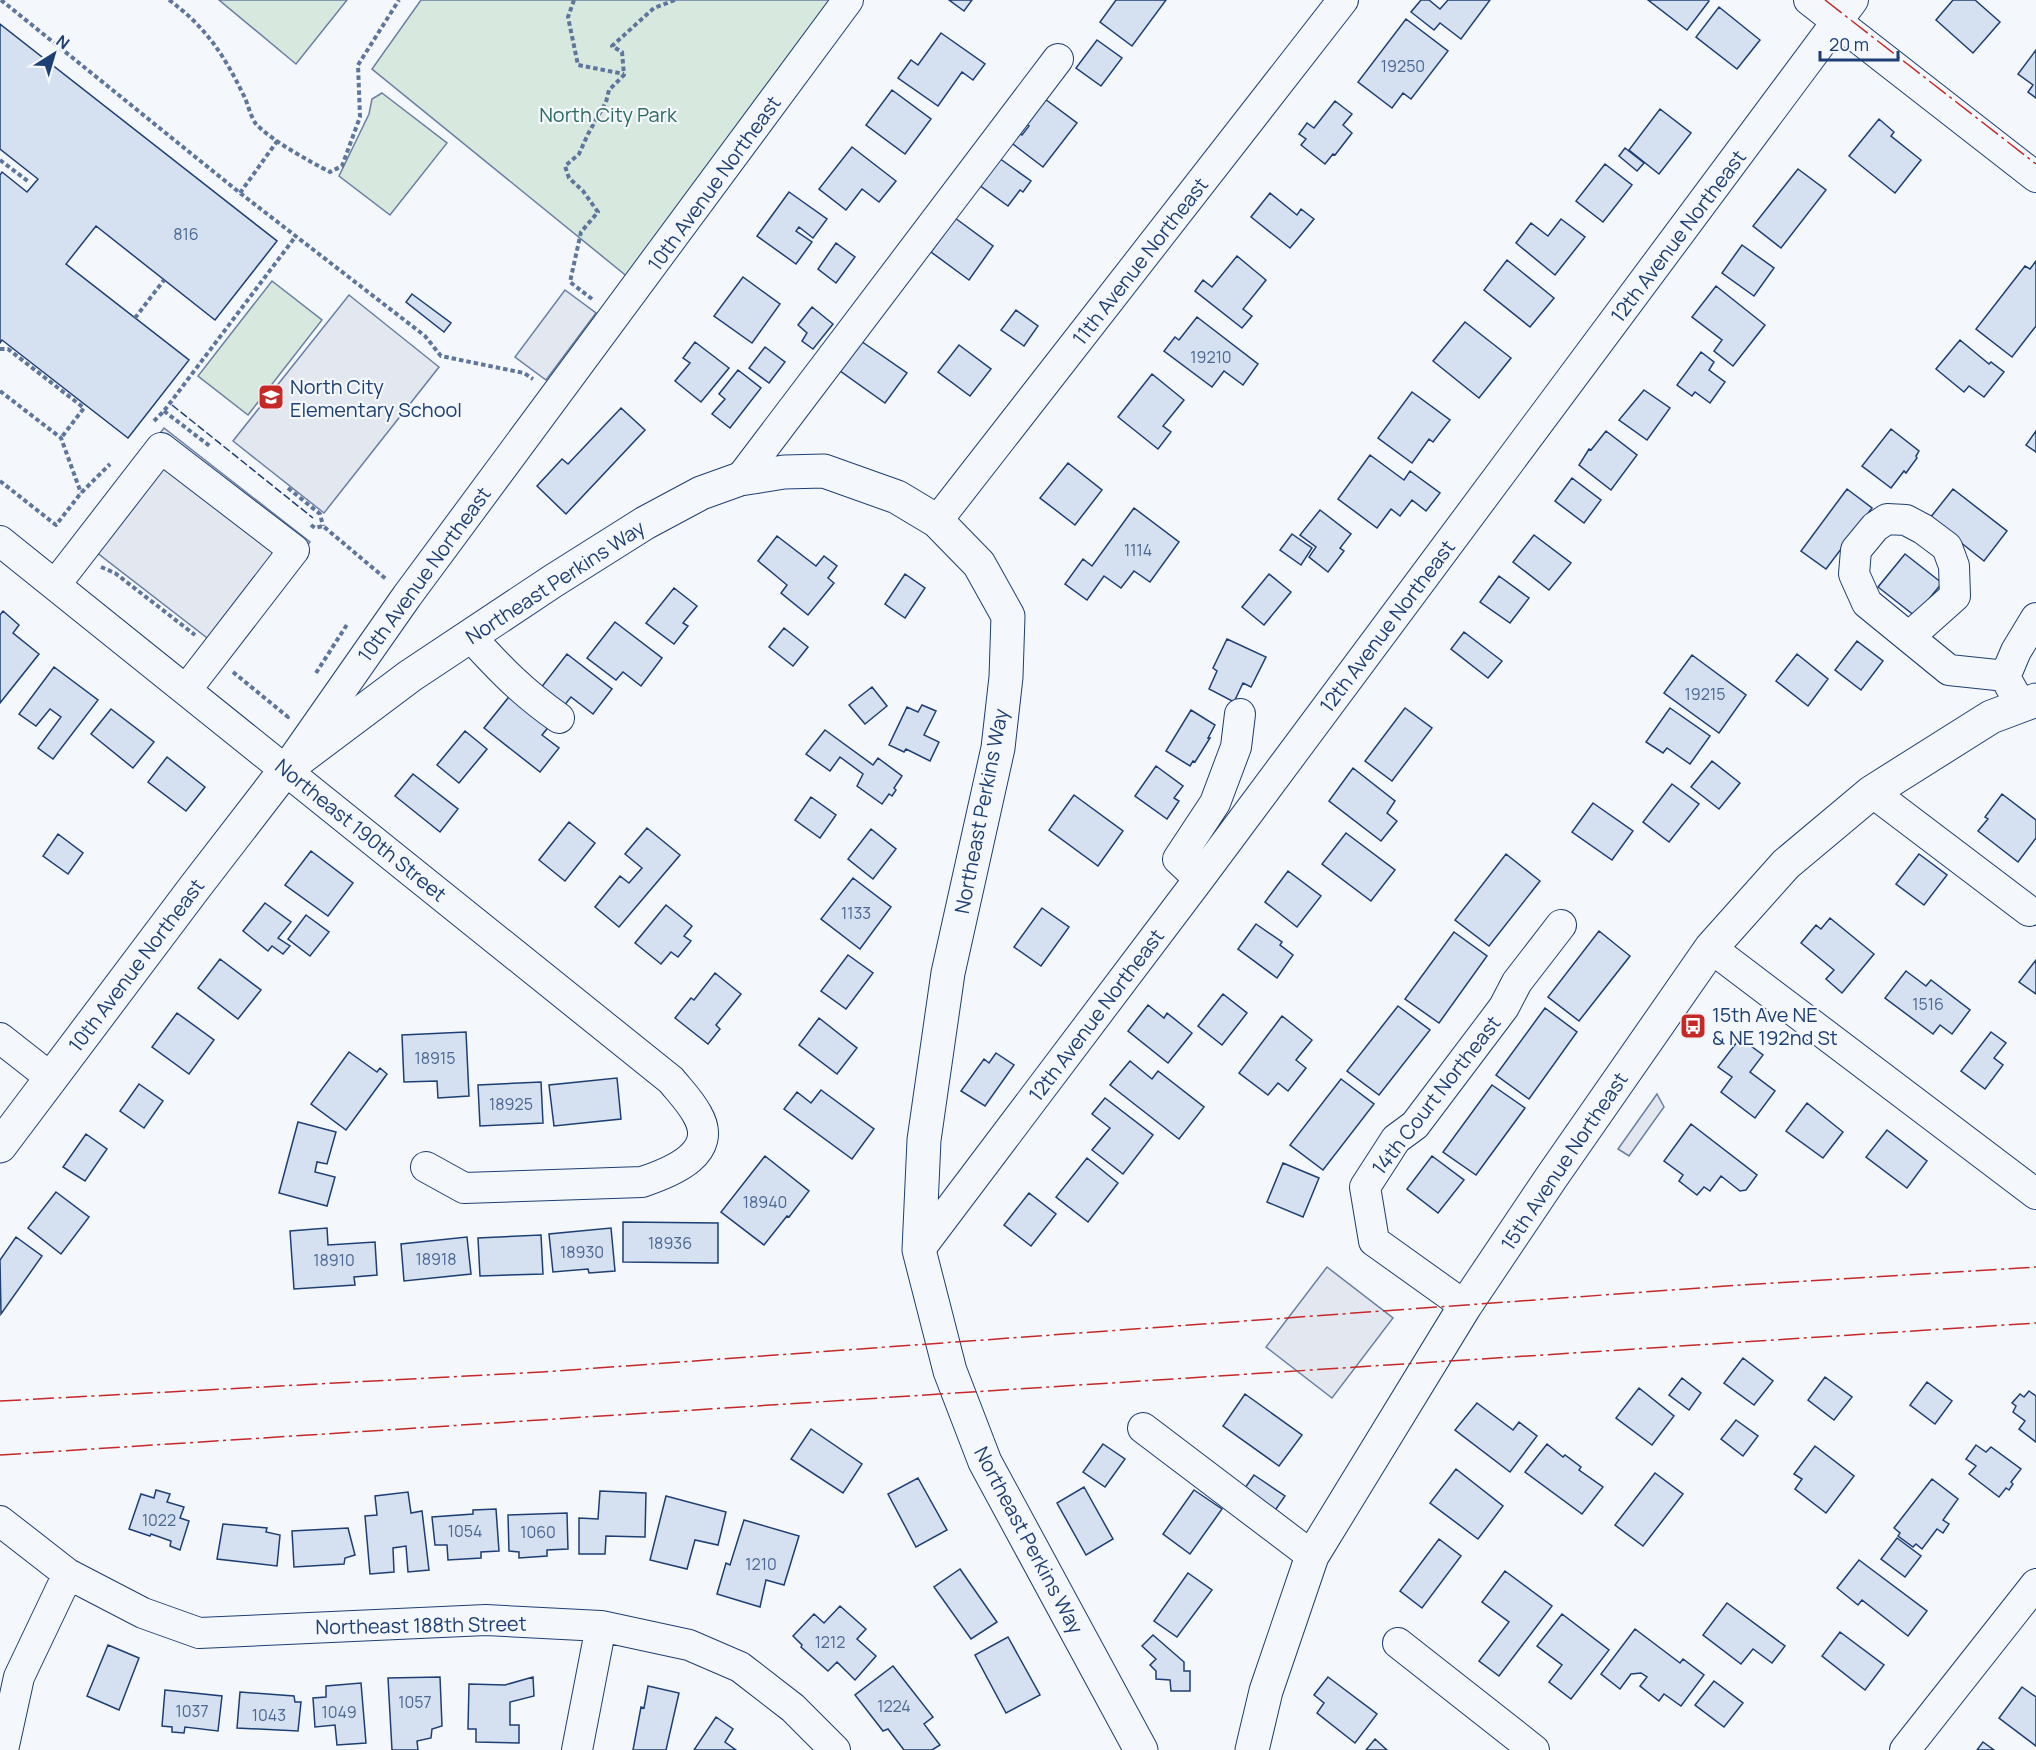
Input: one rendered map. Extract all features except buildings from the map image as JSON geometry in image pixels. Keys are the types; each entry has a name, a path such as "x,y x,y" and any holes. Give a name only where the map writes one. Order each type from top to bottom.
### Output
{"main road":[{"name":"Northeast Perkins Way","path":"286,769 410,676 645,523 700,493 741,479 783,472 824,471 897,497 937,521 980,564 1008,616 1006,677 998,748 948,974 924,1140 920,1250 950,1371 985,1462 1141,1750"},
{"name":"15th Avenue Northeast","path":"1252,1750 1266,1691 1312,1556 1466,1306 1556,1170 1711,948 1786,864 1872,792 1991,717 2028,703"},
{"name":"10th Avenue Northeast","path":"0,1146 286,769"}],"street":[{"name":"10th Avenue Northeast","path":"286,769 407,596 848,0"},
{"name":"11th Avenue Northeast","path":"937,521 1343,0"},
{"path":"1809,0 1845,11 2036,177"},
{"name":"12th Avenue Northeast","path":"920,1250 1845,11"},
{"path":"741,479 1058,59"},
{"path":"55,585 162,448 294,550 186,690"},
{"name":"Northeast 190th Street","path":"0,541 671,1080 699,1115 704,1133 701,1147 686,1162 668,1174 642,1182 464,1188 426,1167"},
{"path":"2006,676 2016,651 2036,618"},
{"path":"470,636 528,697 559,718"},
{"path":"1909,637 1948,670 2006,676 2028,703"},
{"path":"1199,879 1178,859 1215,803 1236,747 1240,714"},
{"path":"1872,792 2029,911"},
{"name":"14th Court Northeast","path":"1466,1306 1374,1240 1365,1187 1396,1139 1415,1125 1504,1007 1517,982 1561,925"},
{"path":"1711,948 2036,1194"},
{"path":"0,1038 51,1078"},
{"path":"1143,1428 1312,1556"},
{"name":"Northeast 188th Street","path":"0,1521 68,1574 143,1613 199,1633 486,1620 601,1626 689,1645 740,1667 793,1708 835,1750"},
{"path":"3,1750 19,1677 68,1574"},
{"path":"1905,1750 2036,1584"},
{"path":"577,1750 601,1626"},
{"path":"1398,1643 1534,1750"}],"path":[{"path":"1,0 240,193 425,336 441,356 524,373 555,395"},
{"path":"169,0 186,12 218,48 241,88 255,123 330,172 342,166 360,117 358,65 399,0"},
{"path":"574,0 568,17 578,64 624,75"},
{"path":"614,316 570,282 581,232 598,212 583,191 569,178 566,166 579,154 606,102 609,90 624,75 622,52 612,46 654,8 675,0"},
{"path":"240,193 278,140"},
{"path":"0,160 29,182"},
{"path":"147,427 164,411 296,236"},
{"path":"135,318 164,280"},
{"path":"0,349 8,349 84,408 61,438"},
{"path":"0,391 61,438 81,493"},
{"path":"164,411 215,451"},
{"path":"0,481 56,525 81,493 114,460"},
{"path":"288,488 320,514 322,526 407,596"},
{"path":"306,521 315,528 322,526"},
{"path":"101,567 115,573 198,638"},
{"path":"228,668 288,717"}],"green space":[{"path":"219,0 347,0 296,64"},
{"name":"North City Park","path":"421,0 836,0 629,278 372,69"},
{"path":"382,93 447,143 390,215 339,176 369,114 372,99"},
{"path":"272,281 322,320 248,415 198,376"}],"shaded area":[{"path":"565,290 596,313 546,380 515,357"},
{"path":"349,295 439,367 324,513 233,441"},
{"path":"164,428 310,542 224,651 78,538"},
{"path":"1657,1094 1664,1107 1629,1156 1618,1149"},
{"path":"1327,1267 1393,1318 1332,1398 1266,1347"}],"fence":[{"path":"172,405 313,518"}],"power":[{"path":"1825,0 2036,164"},
{"path":"0,1401 542,1372 1741,1285 2036,1267"},
{"path":"0,1455 2036,1323"}],"place":[{"name":"North City Elementary School","path":"271,397"},
{"name":"15th Ave NE & NE 192nd St","path":"1693,1026"}]}
